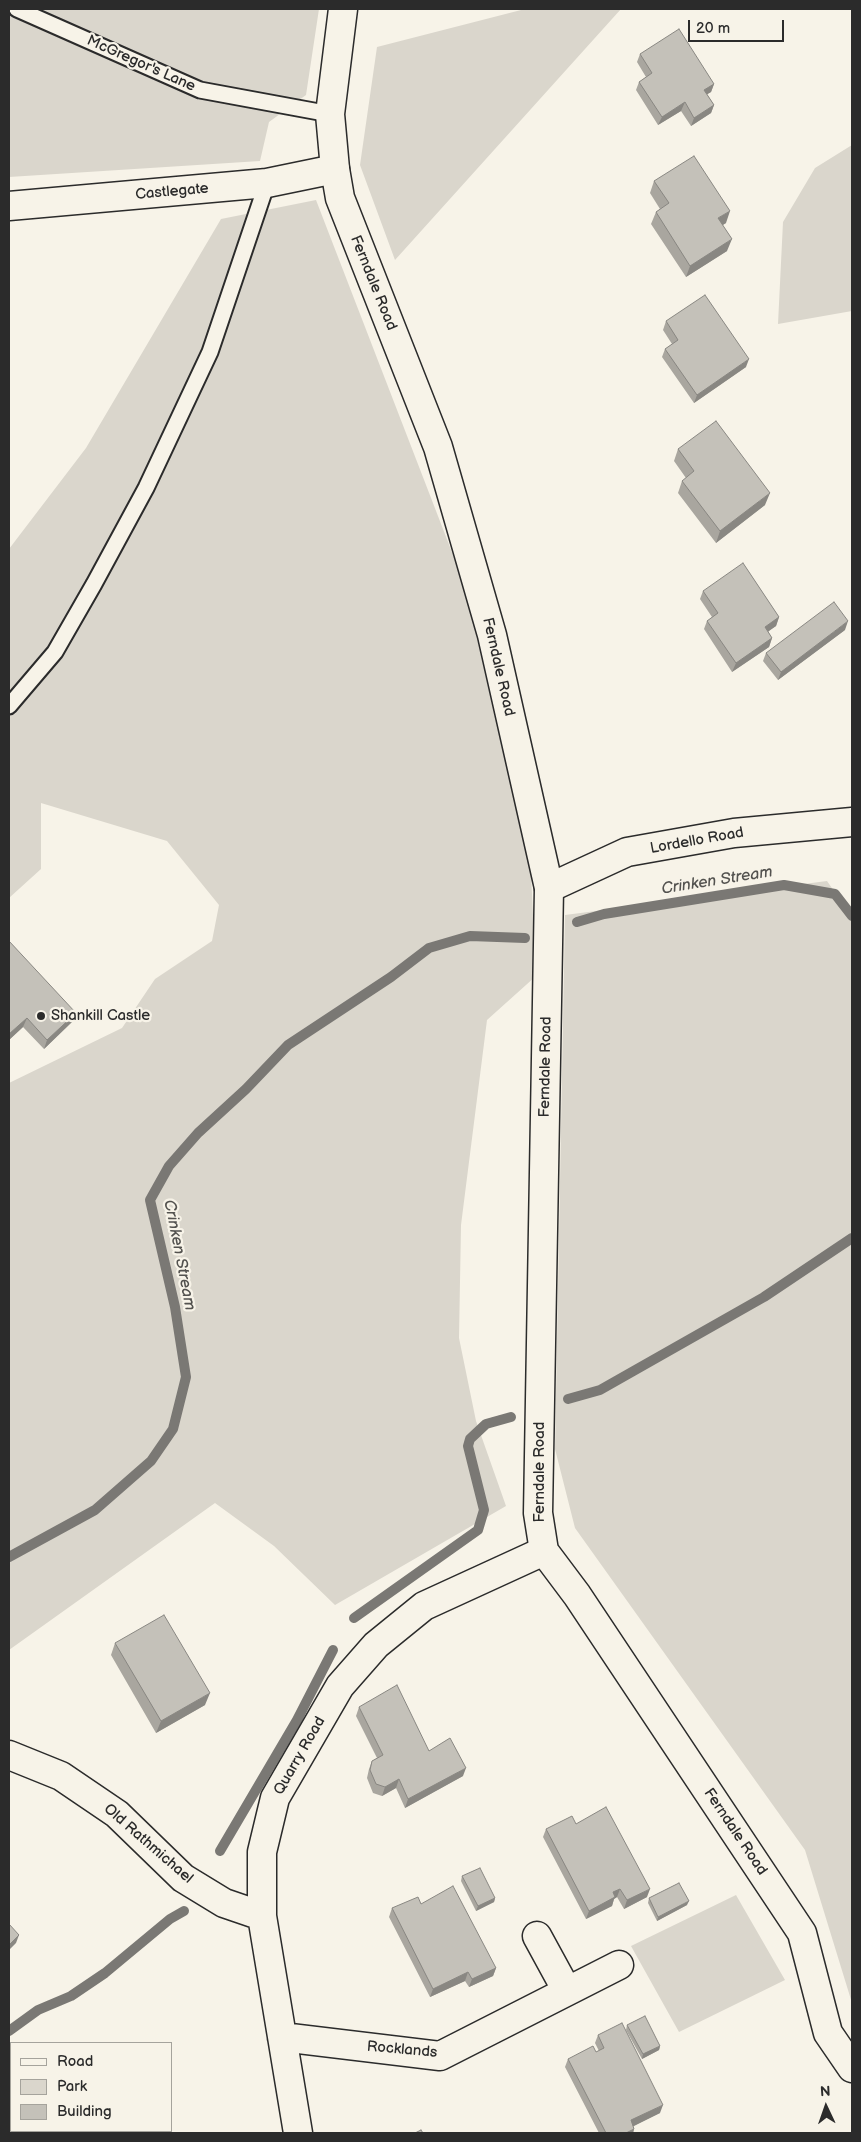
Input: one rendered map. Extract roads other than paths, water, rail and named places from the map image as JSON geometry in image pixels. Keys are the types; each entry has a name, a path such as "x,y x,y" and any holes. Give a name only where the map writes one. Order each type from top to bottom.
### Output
{"street":[{"name":"Ferndale Road","path":"343,9 330,114 335,169 340,198 438,447 492,635 549,888 538,1513 544,1551 577,1595 802,1933 828,2033 852,2068"},
{"name":"Castlegate","path":"9,206 266,183 335,169"},
{"name":"Lordello Road","path":"549,888 627,852 734,833 852,822"},
{"name":"Quarry Road","path":"298,2133 262,1916 262,1852 275,1798 340,1686 376,1645 424,1606 544,1551"},
{"name":"Old Rathmichael","path":"9,1755 61,1776 117,1814 183,1878 224,1903 262,1916"},
{"path":"537,1936 567,1991"},
{"name":"Rocklands","path":"282,2037 440,2056 619,1965"}],"lane":[{"name":"McGregor's Lane","path":"17,9 200,90 330,114"},
{"path":"9,706 55,652 146,488 210,352 266,183"}],"waterway":[{"name":"Crinken Stream","path":"577,922 604,914 784,885 835,894 852,916"},
{"name":"Crinken Stream","path":"9,1557 95,1510 151,1461 173,1429 186,1377 175,1307 150,1200 169,1166 198,1133 246,1089 288,1045 391,977 429,948 470,936 525,938"},
{"path":"568,1399 600,1390 764,1297 852,1238"},
{"path":"354,1618 478,1530 484,1510 468,1446 470,1439 486,1424 511,1417"},
{"path":"220,1851 297,1720 333,1650"},
{"path":"9,2031 38,2010 71,1996 105,1973 170,1919 184,1911"}],"place":[{"name":"Shankill Castle","path":"41,1016"}]}
